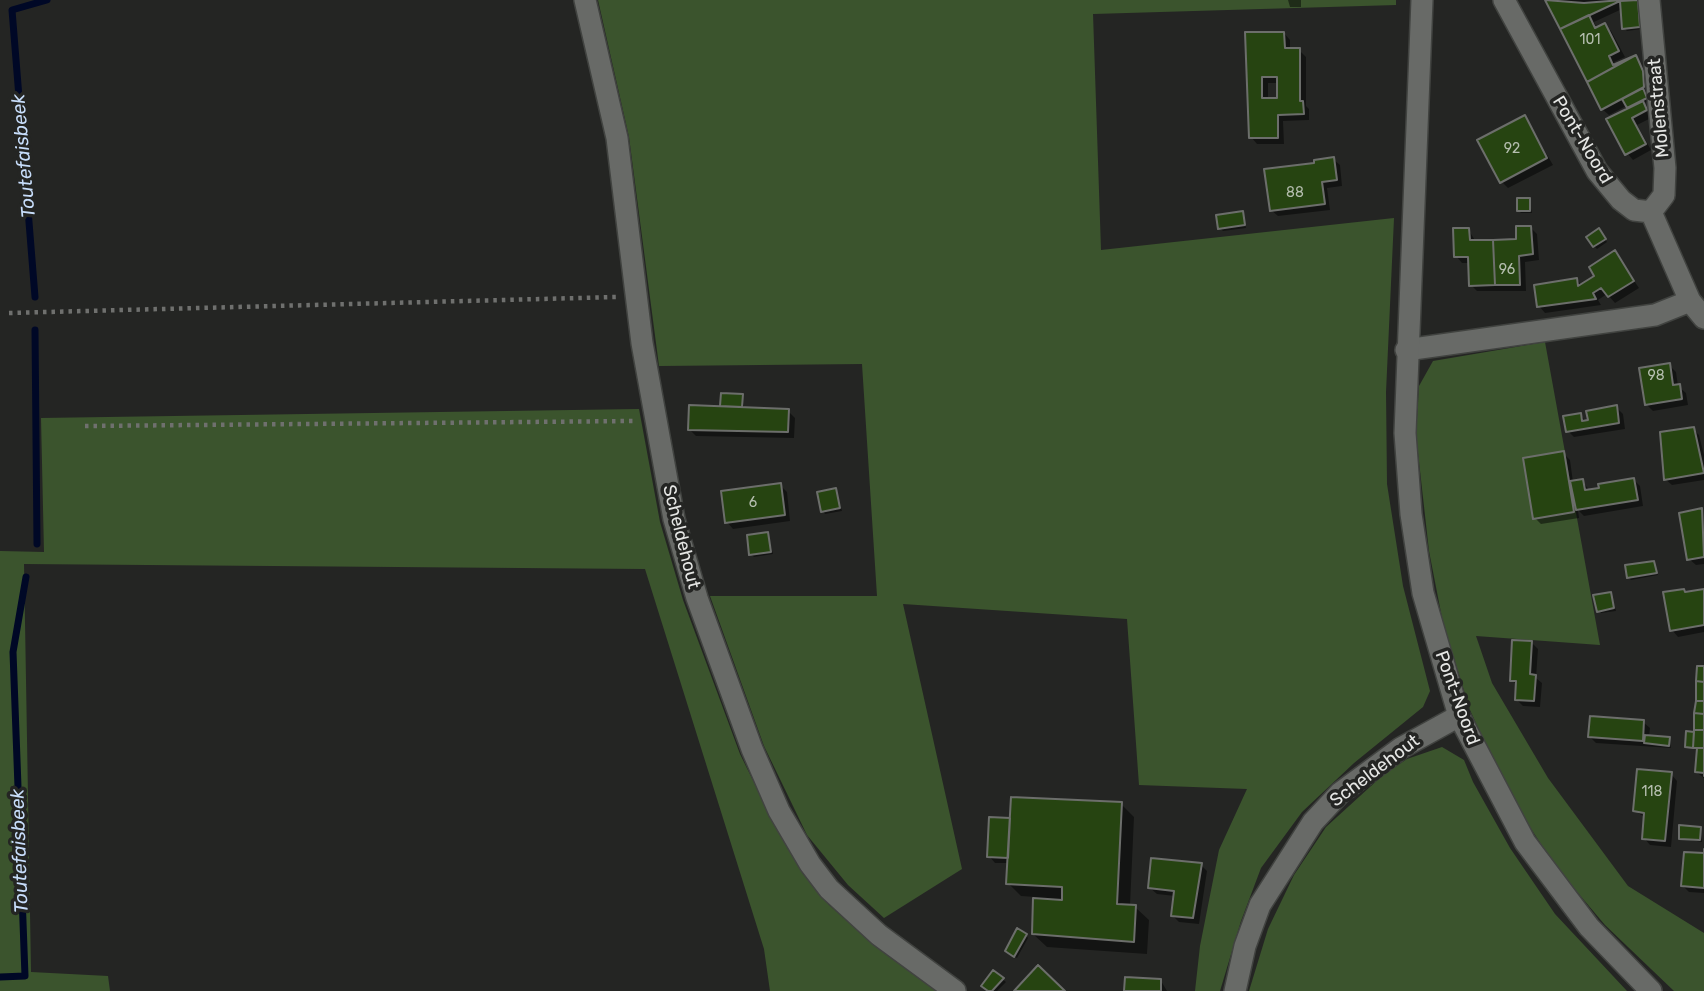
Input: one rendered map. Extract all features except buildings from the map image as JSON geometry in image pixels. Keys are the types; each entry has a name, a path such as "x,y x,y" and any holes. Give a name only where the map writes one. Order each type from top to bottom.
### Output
{"street":[{"name":"Scheldehout","path":"586,0 617,138 655,421 674,519 697,598 751,749 779,811 810,864 836,896 879,935 955,991"},
{"name":"Pont-Noord","path":"1422,0 1406,349 1406,454 1416,554 1439,655 1459,716 1524,842 1589,927 1651,991"},
{"name":"Pont-Noord","path":"1504,0 1597,171 1620,200 1634,209 1651,212"},
{"name":"Molenstraat","path":"1649,0 1665,168 1664,195 1651,212"},
{"path":"1651,212 1690,301 1704,318"},
{"path":"1406,349 1655,315 1690,301"},
{"name":"Scheldehout","path":"1235,991 1245,946 1260,905 1312,821 1340,793 1401,748 1459,716"}],"path":[{"path":"9,313 610,299 636,290"},
{"path":"85,426 655,421"}],"green space":[{"path":"598,0 1396,0 1396,5 1093,14 1101,250 1394,218 1386,392 1387,484 1403,586 1430,691 1423,707 1354,763 1302,812 1261,868 1241,921 1220,991 1195,991 1200,946 1219,850 1247,789 1139,785 1127,619 903,604 962,869 884,918 848,885 807,835 764,746 710,596 877,596 862,364 659,366 629,137"},
{"path":"1545,342 1600,645 1476,636 1492,683 1548,778 1628,886 1704,933 1704,991 1674,991 1605,925 1556,867 1507,792 1470,710 1443,623 1429,551 1416,435 1419,386 1433,361"},
{"path":"639,409 660,522 683,600 740,754 770,815 803,874 829,905 877,947 937,991 770,991 764,949 645,569 24,564 31,972 108,976 110,991 0,991 0,551 44,552 41,418"},
{"path":"1442,747 1464,760 1473,782 1510,848 1555,914 1627,991 1249,991 1268,929 1294,875 1326,827 1382,776 1407,759"}],"waterway":[{"name":"Toutefaisbeek","path":"35,297 12,10 47,0"},
{"name":"Toutefaisbeek","path":"35,330 37,544"},
{"name":"Toutefaisbeek","path":"0,977 25,976 13,652 26,577"}]}
